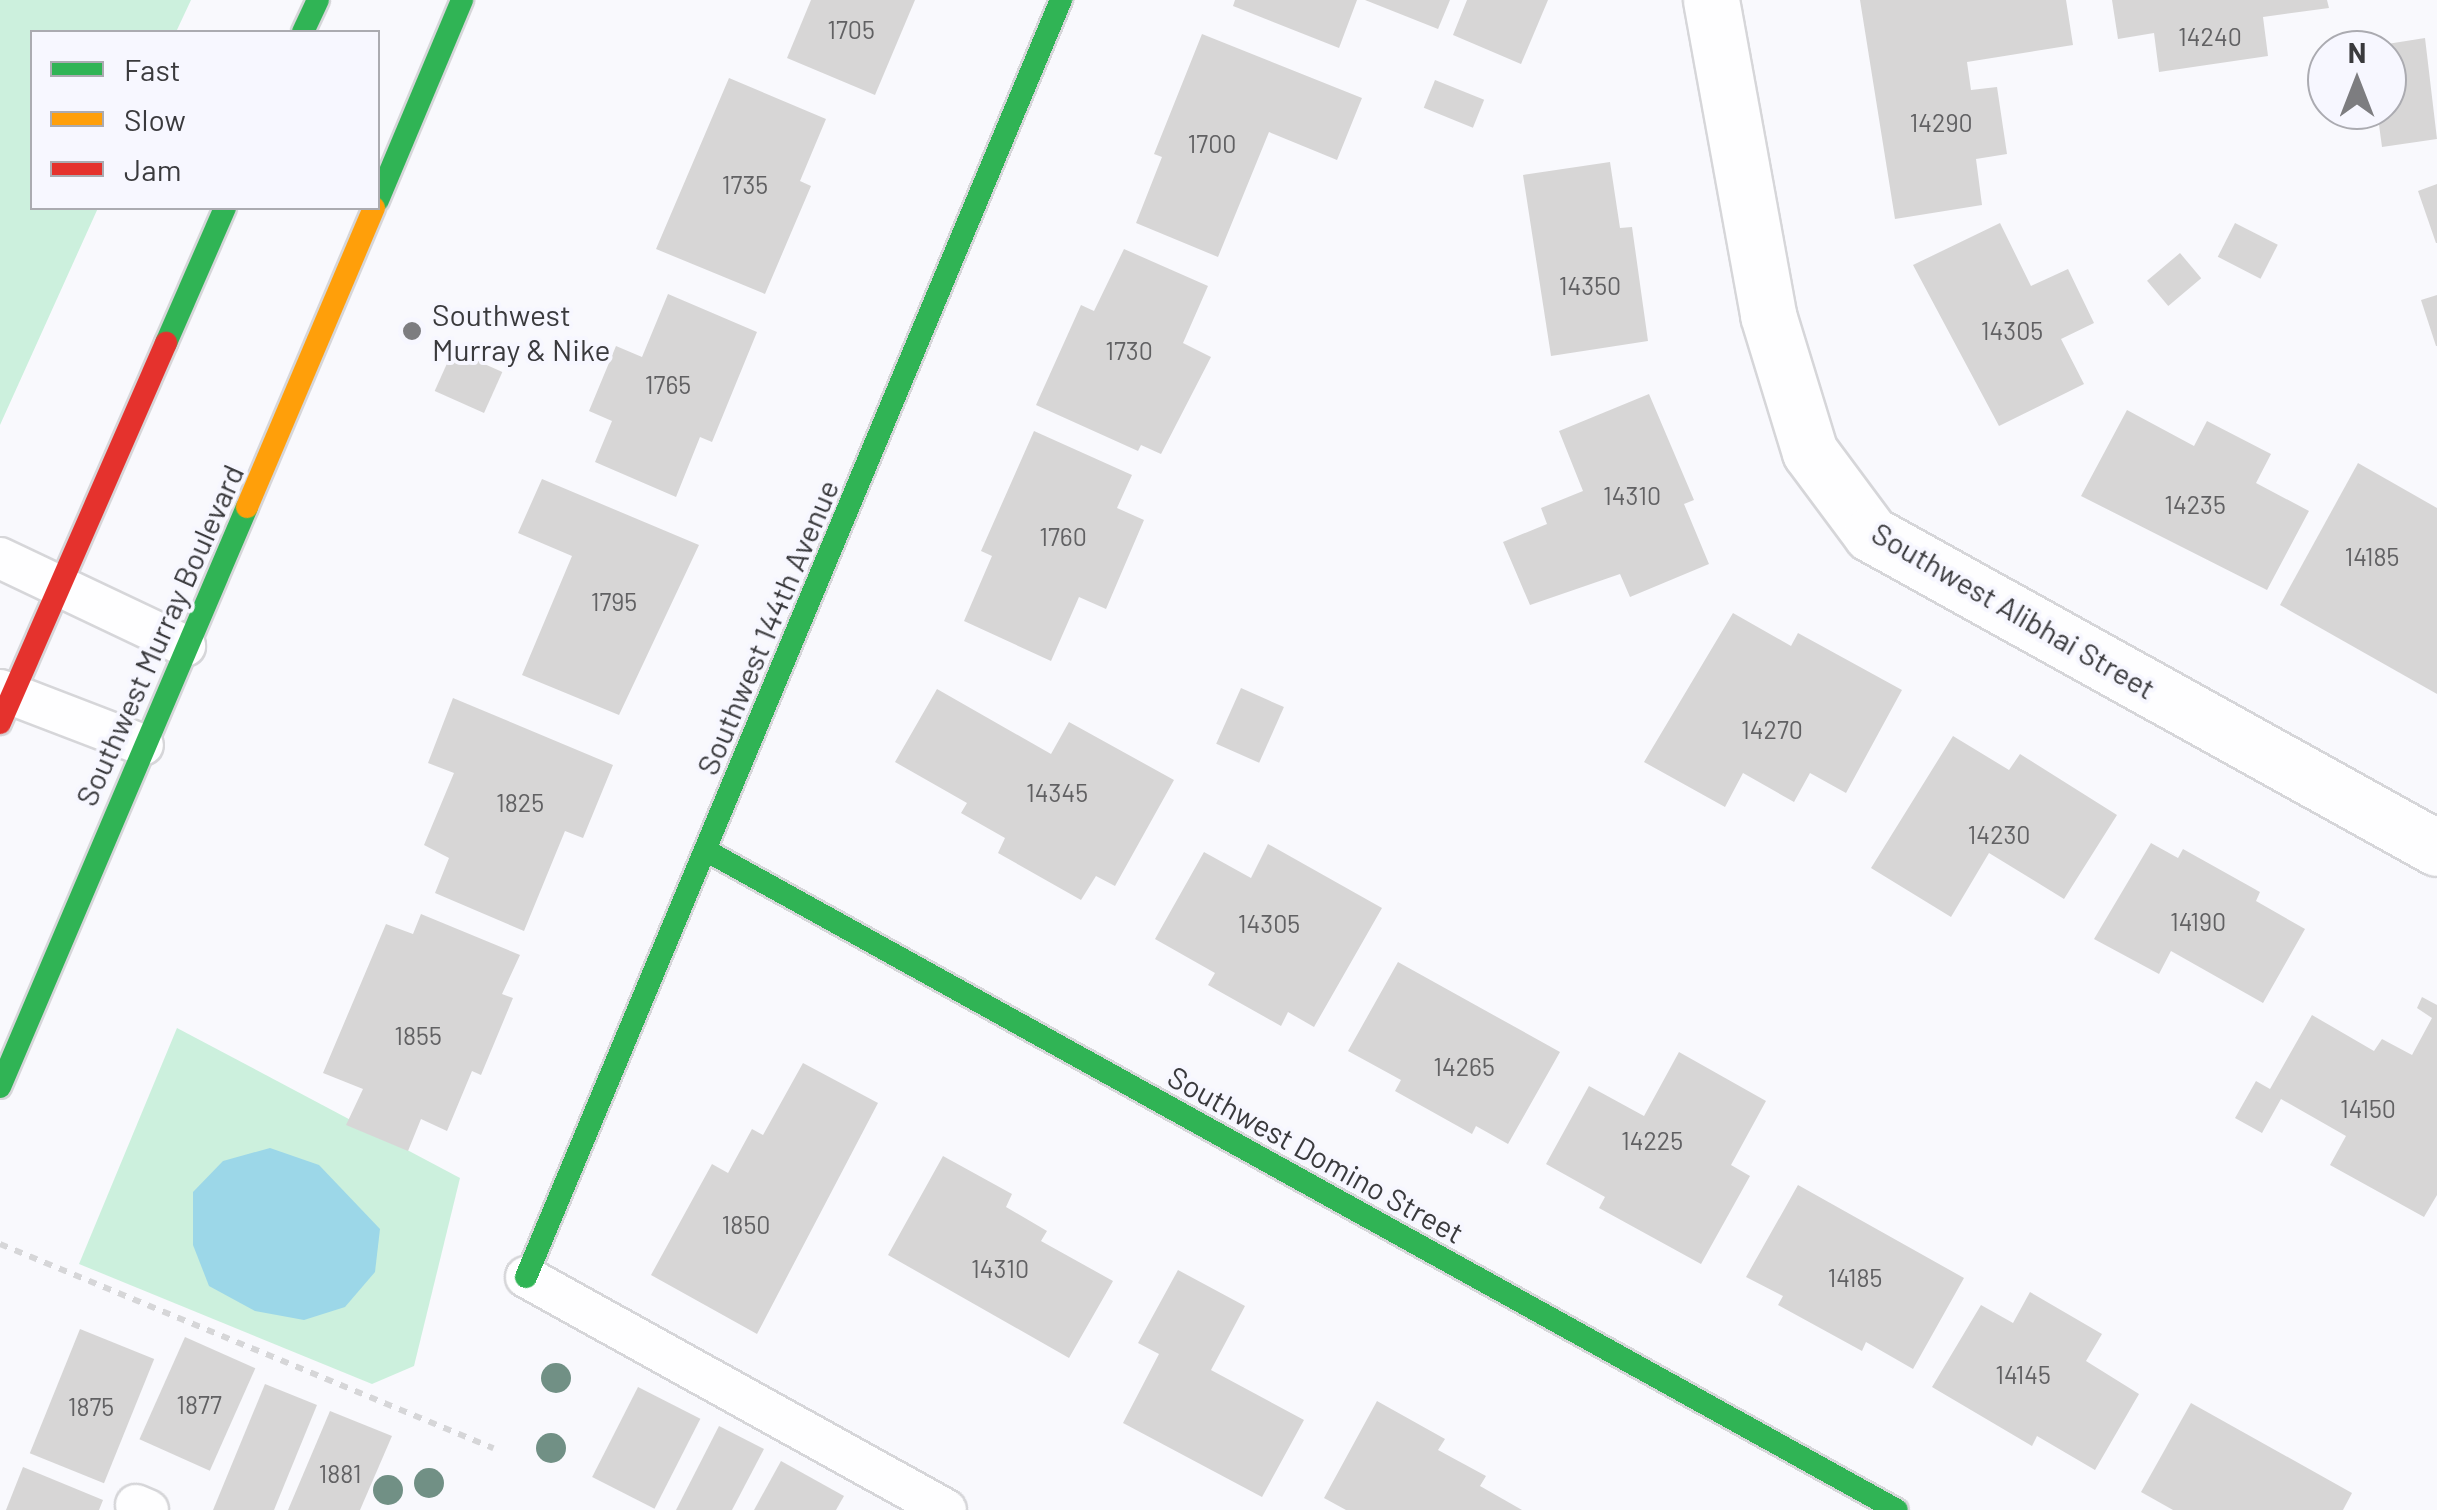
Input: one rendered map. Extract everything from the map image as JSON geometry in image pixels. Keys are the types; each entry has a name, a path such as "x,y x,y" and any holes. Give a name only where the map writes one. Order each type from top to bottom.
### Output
{"street":[{"path":"304,30 318,0"},
{"path":"380,195 462,0"},
{"name":"Southwest 144th Avenue","path":"526,1276 1061,0"},
{"name":"Southwest Alibhai Street","path":"1711,0 1768,315 1810,452 1872,534 2437,848"},
{"path":"4,702 61,584 225,210"},
{"name":"Southwest Murray Boulevard","path":"0,1087 373,210"},
{"name":"Southwest Domino Street","path":"707,851 1897,1510"}],"lane":[{"path":"0,558 186,646"},
{"path":"4,702 143,745"},
{"path":"526,1276 946,1510"}],"path":[{"path":"0,1244 493,1448"}],"green space":[{"path":"0,0 191,0 177,30 30,30 30,210 97,210 0,425"},
{"path":"177,1028 460,1178 414,1366 372,1384 79,1264"}],"water":[{"path":"270,1148 319,1165 380,1229 375,1272 345,1307 304,1320 255,1311 209,1286 193,1245 193,1192 223,1161"}],"building":[{"path":"811,0 915,0 875,95 787,58"},
{"path":"1235,0 1357,0 1339,48 1233,6"},
{"path":"1365,0 1450,0 1438,29"},
{"path":"1467,0 1548,0 1521,64 1453,35"},
{"path":"1860,0 2066,0 2073,45 1967,62 1971,90 1997,87 2007,154 1976,159 1982,205 1895,219"},
{"path":"2112,0 2327,0 2329,8 2263,17 2268,56 2159,72 2154,33 2118,39"},
{"path":"1202,34 1362,98 1337,160 1269,132 1218,257 1136,223 1162,157 1154,154"},
{"path":"2425,38 2437,139 2382,147 2380,130 2407,130 2407,41"},
{"path":"729,78 826,119 800,181 811,186 765,294 656,249"},
{"path":"1435,80 1484,100 1473,128 1424,108"},
{"path":"1610,162 1620,228 1632,227 1648,341 1551,356 1523,175"},
{"path":"2437,184 2437,243 2436,243 2418,191"},
{"path":"2000,223 2031,286 2068,269 2094,323 2061,339 2084,384 1999,426 1913,265"},
{"path":"2235,223 2278,245 2261,279 2218,257"},
{"path":"1124,249 1208,286 1183,343 1211,357 1161,454 1141,445 1138,451 1036,405 1081,305 1094,311"},
{"path":"2180,253 2201,278 2168,306 2147,281"},
{"path":"668,294 757,332 712,442 700,437 676,497 595,462 612,421 589,411 616,346 642,357"},
{"path":"2437,295 2437,346 2436,346 2421,300"},
{"path":"453,350 502,372 484,413 435,391"},
{"path":"1649,394 1694,500 1684,504 1709,564 1630,597 1620,574 1530,605 1503,542 1547,524 1541,508 1583,491 1559,431"},
{"path":"2127,410 2194,446 2207,421 2271,454 2256,483 2309,511 2267,590 2081,496"},
{"path":"1034,431 1132,475 1117,508 1144,520 1106,609 1079,597 1051,661 964,621 992,556 981,551"},
{"path":"2358,463 2437,508 2437,694 2280,605"},
{"path":"542,479 699,545 619,715 522,675 572,556 518,533"},
{"path":"1733,613 1791,646 1798,633 1902,690 1846,793 1810,773 1794,802 1743,773 1725,807 1644,762"},
{"path":"1241,688 1284,707 1259,763 1216,744"},
{"path":"937,689 1051,754 1069,722 1174,780 1115,886 1096,876 1081,900 998,853 1005,838 961,813 967,803 895,762"},
{"path":"453,698 613,765 583,838 565,831 524,931 435,893 449,858 424,845 454,773 428,763"},
{"path":"1953,736 2009,770 2020,754 2117,815 2064,899 1989,853 1951,917 1871,868"},
{"path":"2151,843 2178,858 2183,849 2260,892 2256,901 2305,929 2263,1003 2171,951 2159,974 2094,939"},
{"path":"1268,844 1382,908 1314,1027 1288,1012 1281,1026 1208,985 1215,973 1155,939 1204,852 1251,878"},
{"path":"421,914 520,955 502,994 513,998 481,1075 472,1071 447,1131 421,1119 408,1151 346,1125 363,1089 323,1073 386,924 413,934"},
{"path":"1398,962 1560,1052 1508,1144 1476,1126 1472,1134 1395,1091 1401,1080 1348,1051"},
{"path":"2422,997 2437,1005 2437,1195 2424,1217 2330,1165 2346,1136 2281,1099 2262,1133 2235,1118 2256,1081 2270,1089 2312,1015 2374,1051 2382,1039 2412,1055 2432,1018 2417,1008"},
{"path":"1679,1052 1766,1101 1731,1165 1750,1176 1701,1264 1599,1208 1605,1197 1546,1164 1589,1086 1644,1116"},
{"path":"803,1063 878,1103 757,1334 651,1275 712,1164 728,1173 752,1129 763,1135"},
{"path":"943,1156 1012,1194 1006,1207 1047,1231 1041,1241 1113,1281 1069,1358 888,1255"},
{"path":"1798,1185 1964,1278 1913,1369 1866,1342 1862,1351 1778,1305 1783,1296 1746,1277"},
{"path":"1178,1270 1245,1306 1211,1370 1304,1420 1262,1497 1123,1423 1159,1354 1138,1343"},
{"path":"2030,1292 2102,1334 2086,1361 2139,1394 2095,1470 2037,1436 2032,1446 1932,1387 1981,1305 2013,1323"},
{"path":"80,1329 154,1359 104,1483 30,1453"},
{"path":"185,1337 255,1368 210,1471 139,1439"},
{"path":"265,1384 317,1405 274,1510 213,1510"},
{"path":"638,1387 700,1419 655,1509 592,1477"},
{"path":"1377,1401 1445,1439 1438,1450 1486,1476 1480,1486 1522,1510 1346,1510 1324,1498"},
{"path":"2191,1403 2352,1493 2343,1510 2173,1510 2141,1492"},
{"path":"330,1411 392,1436 360,1510 288,1510"},
{"path":"719,1426 764,1449 732,1510 676,1510"},
{"path":"781,1461 844,1496 836,1510 754,1510"},
{"path":"23,1467 103,1500 99,1510 6,1510"}],"traffic: fast":[{"path":"304,30 318,0"},
{"path":"380,195 462,0"},
{"path":"526,1277 1061,0"},
{"path":"166,343 224,210"},
{"path":"0,1087 247,507"},
{"path":"707,851 1897,1510"}],"traffic: slow":[{"path":"247,507 373,210"}],"traffic: jam":[{"path":"0,723 166,343"}],"place":[{"name":"Southwest Murray & Nike","path":"412,331"}]}
